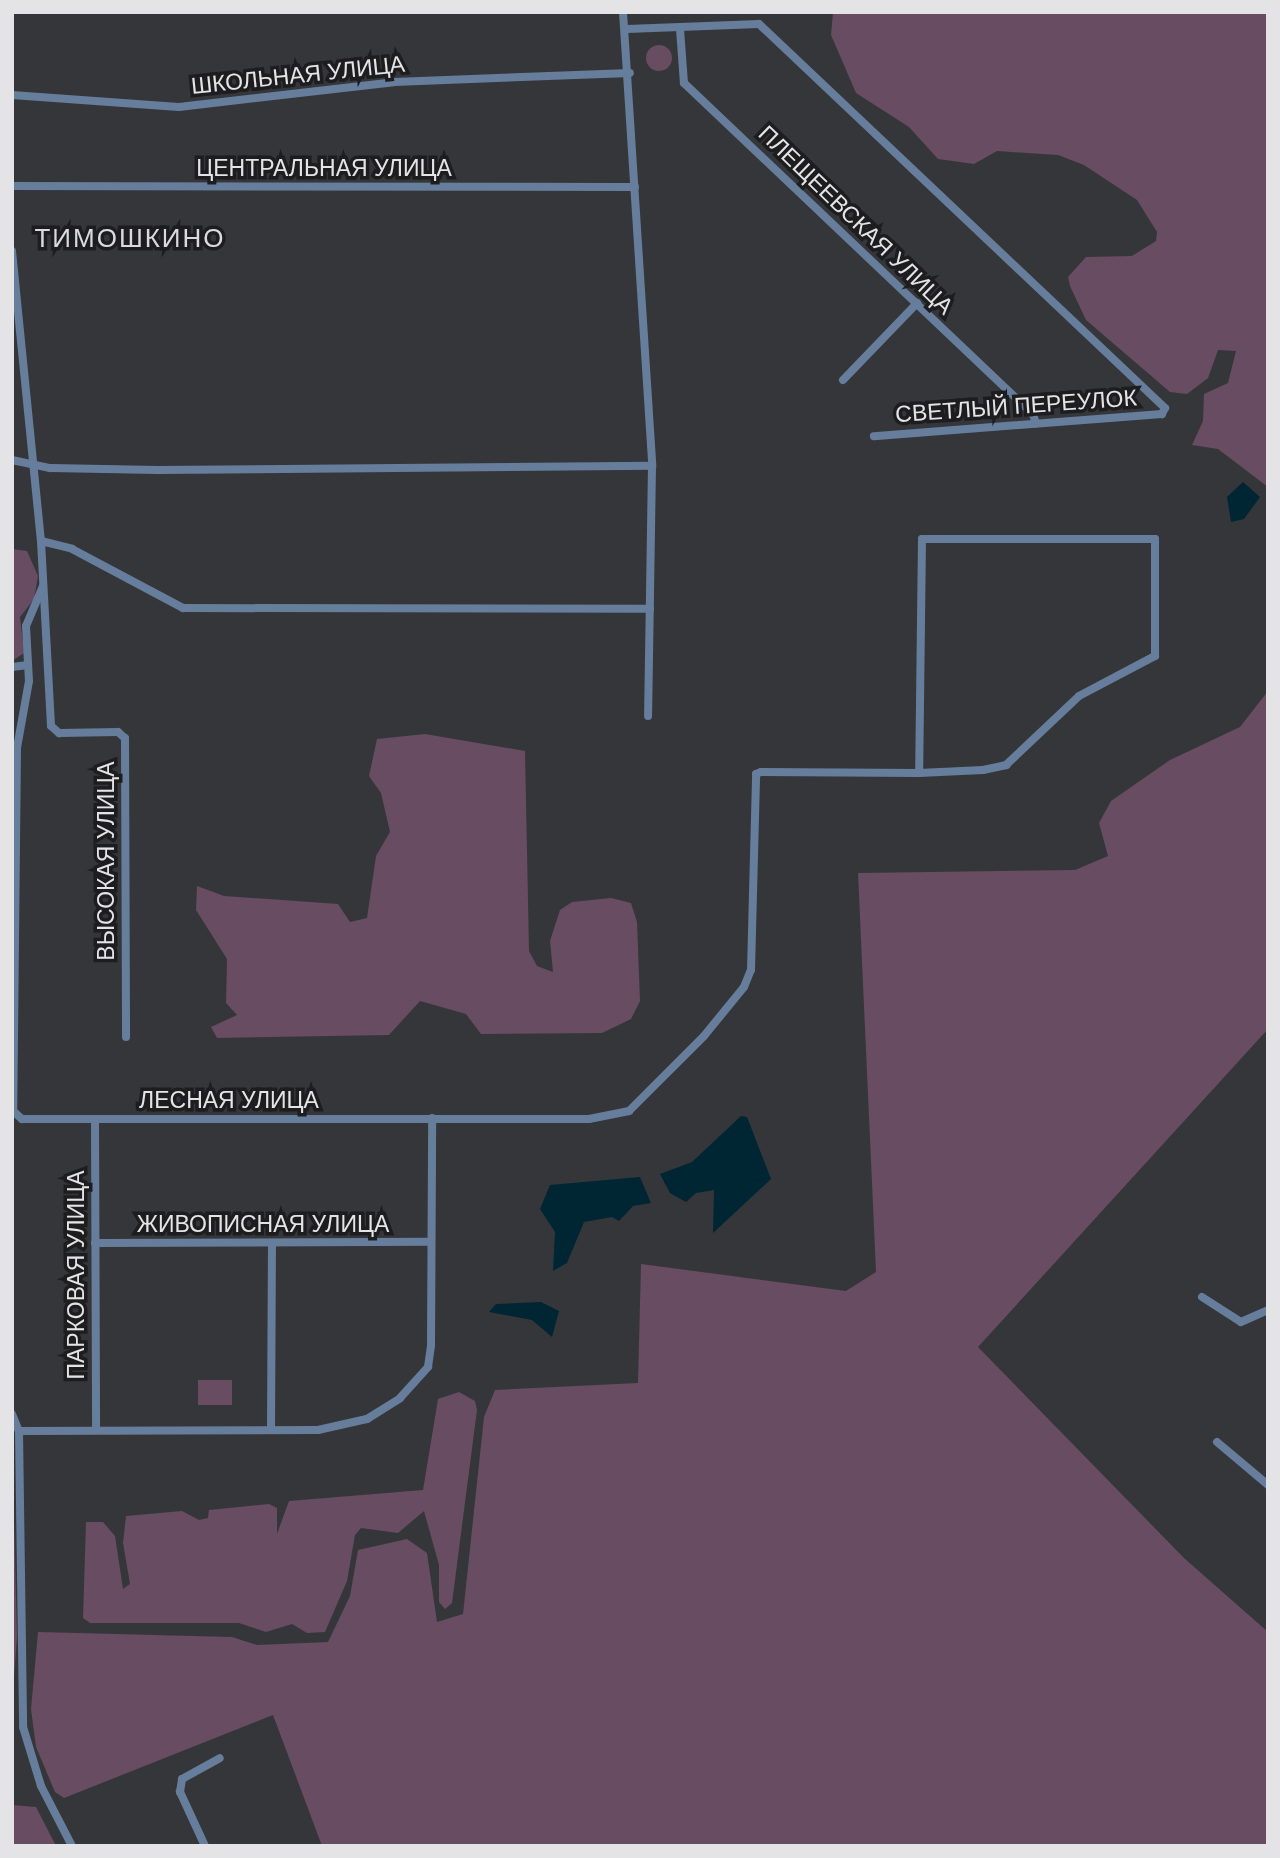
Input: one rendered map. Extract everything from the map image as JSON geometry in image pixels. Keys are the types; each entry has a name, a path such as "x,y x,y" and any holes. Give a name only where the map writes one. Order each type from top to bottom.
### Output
{"street":[{"path":"623,12 630,73 652,466 648,716"},
{"name":"СВЕТЛЫЙ ПЕРЕУЛОК","path":"680,29 759,24 1161,399 1162,414 873,436"},
{"path":"627,29 680,29"},
{"name":"ПЛЕЩЕЕВСКАЯ УЛИЦА","path":"680,29 684,83 1033,414 1037,424"},
{"name":"ШКОЛЬНАЯ УЛИЦА","path":"12,95 180,107 394,82 630,73"},
{"name":"ЦЕНТРАЛЬНАЯ УЛИЦА","path":"12,186 635,187"},
{"name":"ВЫСОКАЯ УЛИЦА","path":"12,251 41,541 51,726 59,733 118,732 125,738 126,1037"},
{"path":"843,380 917,303"},
{"path":"12,460 33,464 158,470 652,466"},
{"path":"19,1431 346,1427 367,1419 416,1384 428,1367 431,1345 432,1118 589,1119 629,1111 704,1036 744,987 751,970 756,774 919,772 1006,765 1079,696 1150,663 1157,650 1155,540 922,539 919,772"},
{"path":"41,541 72,549 183,608 650,609"},
{"path":"13,1083 15,747 28,665 28,613 43,586"},
{"path":"12,667 28,665"},
{"name":"ЛЕСНАЯ УЛИЦА","path":"13,1083 13,1111 27,1119 432,1118"},
{"name":"ПАРКОВАЯ УЛИЦА","path":"95,1120 96,1430"},
{"name":"ЖИВОПИСНАЯ УЛИЦА","path":"95,1243 431,1242"},
{"path":"271,1430 272,1244"},
{"path":"1202,1297 1241,1322 1268,1310"},
{"path":"12,1414 19,1431 23,1727 41,1786 72,1846"},
{"path":"1217,1442 1268,1485"},
{"path":"205,1846 180,1792 182,1779 220,1758"}],"shaded area":[{"path":"833,12 1268,12 1268,487 1218,449 1192,445 1203,421 1204,394 1228,383 1236,351 1218,350 1208,378 1187,394 1170,392 1086,320 1070,286 1068,277 1086,257 1132,256 1156,241 1157,232 1137,200 1084,165 1058,155 997,151 974,164 938,159 909,127 856,93 831,35"},
{"path":"659,45 668,49 672,58 668,67 659,71 650,67 646,58 650,49"},
{"path":"12,549 27,551 38,576 34,599 20,617 24,653 12,661"},
{"path":"1268,691 1268,1029 978,1347 1184,1558 1268,1632 1268,1846 322,1846 273,1715 64,1798 55,1792 36,1747 31,1709 38,1632 232,1637 257,1645 328,1642 350,1596 358,1550 407,1539 427,1553 437,1622 463,1614 484,1417 495,1390 638,1383 641,1264 846,1291 876,1272 858,873 1075,870 1108,856 1099,823 1111,801 1170,760 1240,727"},
{"path":"425,734 525,751 529,951 537,966 553,972 550,941 560,910 572,902 611,898 631,903 637,922 640,1001 631,1019 602,1033 481,1034 466,1014 420,1001 389,1035 217,1038 211,1027 237,1015 226,1003 227,959 196,910 197,886 224,896 338,904 350,922 367,918 376,856 390,832 381,793 369,776 377,739"},
{"path":"198,1380 232,1380 232,1405 198,1405"},
{"path":"459,1392 475,1401 477,1410 452,1603 445,1609 439,1602 439,1565 424,1511 398,1533 361,1528 355,1535 347,1581 325,1632 307,1633 292,1624 266,1632 239,1623 90,1623 83,1618 86,1522 103,1522 115,1536 123,1589 130,1584 123,1543 126,1516 182,1511 199,1520 208,1518 209,1510 269,1504 277,1508 277,1534 289,1501 423,1490 438,1399"},
{"path":"12,1439 17,1637 12,1703"},
{"path":"12,1805 36,1807 56,1846 12,1846"}],"water":[{"path":"1243,482 1260,497 1244,519 1231,522 1227,497"},
{"path":"741,1116 747,1117 771,1179 713,1233 714,1190 696,1193 686,1202 670,1193 660,1174 692,1162"},
{"path":"640,1177 651,1203 633,1206 619,1221 612,1217 584,1222 567,1263 553,1271 555,1232 540,1209 550,1185"},
{"path":"541,1302 559,1311 552,1337 532,1320 489,1312 496,1304"}],"district":[{"name":"ТИМОШКИНО","path":"130,239"}]}
